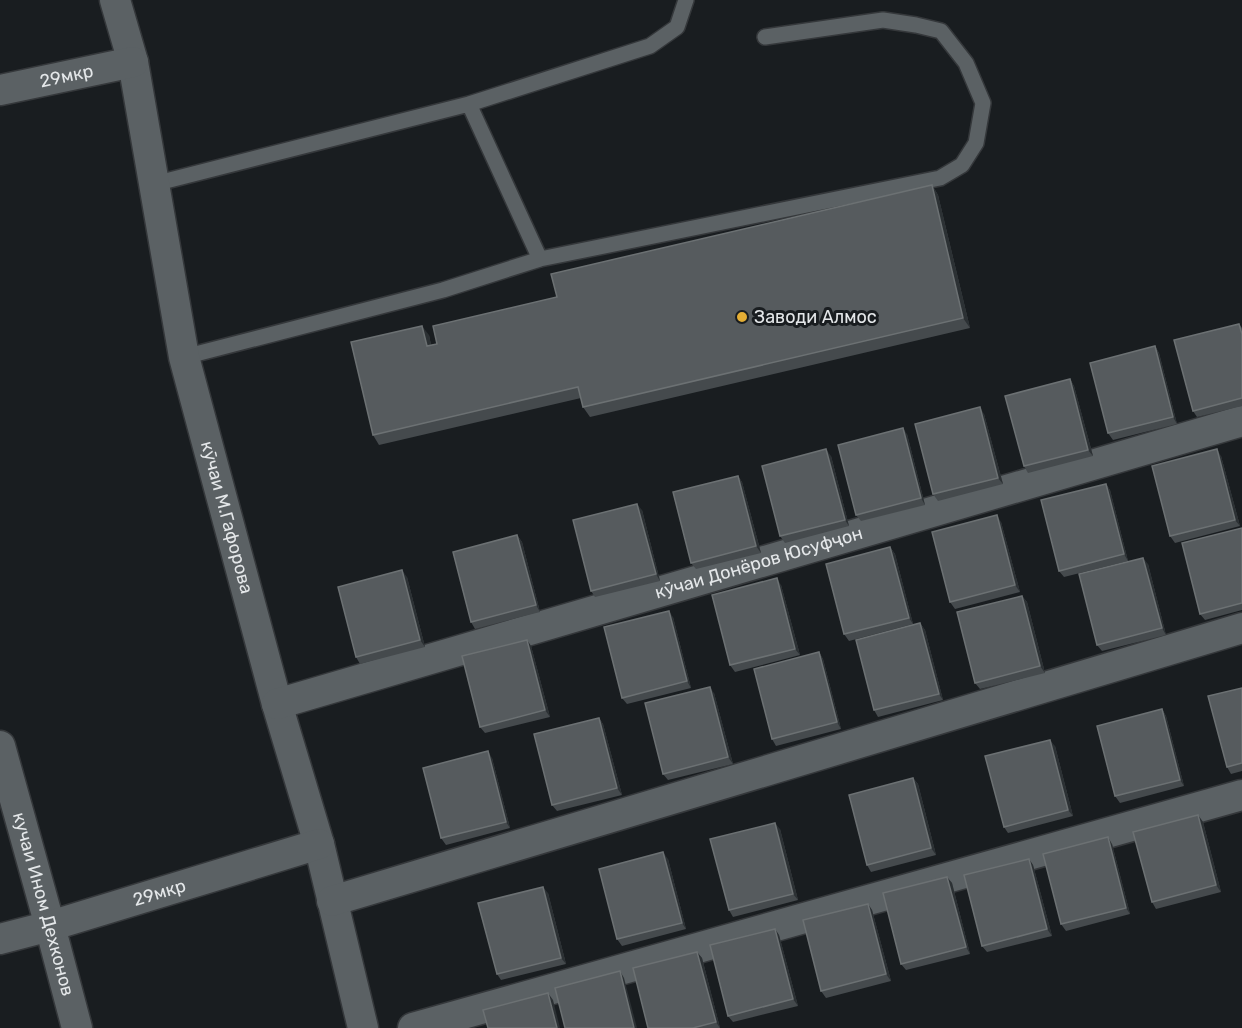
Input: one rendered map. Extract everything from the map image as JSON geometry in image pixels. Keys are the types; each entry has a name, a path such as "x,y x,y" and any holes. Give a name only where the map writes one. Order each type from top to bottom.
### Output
{"street":[{"name":"кӯчаи М.Гафорова","path":"115,0 133,62 184,357 277,704 319,844 363,1028"},
{"name":"29мкр","path":"0,90 133,62"},
{"name":"кӯчаи Донёров Юсуфҷон","path":"277,704 1242,421"},
{"path":"332,901 1242,628"},
{"name":"кучаи Ином Дехконов","path":"0,746 76,1028"},
{"path":"413,1028 1242,795"},
{"name":"29мкр","path":"0,939 50,926 319,844"}],"lane":[{"path":"154,184 469,104 650,46 677,27 686,0"},
{"path":"184,357 443,290 540,259 940,178 962,165 976,143 983,103 966,63 940,31 883,20 765,36"},
{"path":"469,104 540,259"}],"building":[{"name":"Заводи Алмос","path":"932,185 963,318 583,407 578,387 373,435 351,342 422,326 427,346 437,344 433,326 557,297 551,274"},
{"path":"1239,324 1242,334 1242,398 1193,411 1174,340"},
{"path":"1155,346 1173,417 1108,433 1090,363"},
{"path":"1070,379 1088,450 1024,466 1005,396"},
{"path":"980,407 998,478 933,494 915,424"},
{"path":"903,428 921,498 856,515 838,445"},
{"path":"826,449 845,520 780,536 762,466"},
{"path":"1217,449 1235,520 1170,536 1152,466"},
{"path":"738,476 756,546 691,563 673,492"},
{"path":"1106,484 1124,554 1059,571 1041,500"},
{"path":"637,504 656,574 591,591 573,520"},
{"path":"997,515 1015,585 950,602 932,532"},
{"path":"1242,528 1242,603 1200,614 1182,543"},
{"path":"517,535 536,605 471,622 453,552"},
{"path":"890,547 909,618 844,634 826,564"},
{"path":"1143,558 1162,628 1097,645 1079,574"},
{"path":"402,570 420,640 356,657 338,587"},
{"path":"777,578 795,649 730,665 712,595"},
{"path":"1022,596 1040,666 975,683 957,612"},
{"path":"669,611 687,681 622,698 604,627"},
{"path":"920,623 939,694 874,710 856,640"},
{"path":"527,640 545,710 480,727 462,656"},
{"path":"819,652 837,722 772,739 754,669"},
{"path":"710,687 728,757 663,774 645,703"},
{"path":"1242,688 1242,763 1227,767 1208,696"},
{"path":"1162,709 1180,780 1115,796 1097,726"},
{"path":"599,718 617,788 552,805 534,734"},
{"path":"1050,740 1068,810 1004,827 985,756"},
{"path":"488,751 506,822 441,838 423,768"},
{"path":"913,778 931,848 867,865 849,795"},
{"path":"1198,815 1216,885 1152,902 1133,832"},
{"path":"775,823 793,894 729,910 710,839"},
{"path":"1108,837 1126,908 1061,924 1043,854"},
{"path":"663,852 682,923 617,939 599,869"},
{"path":"1029,859 1047,929 982,946 964,875"},
{"path":"947,877 966,947 901,964 883,893"},
{"path":"543,887 561,958 497,974 478,903"},
{"path":"868,904 886,974 821,991 803,920"},
{"path":"775,929 793,999 728,1016 710,945"},
{"path":"697,952 716,1022 693,1028 648,1028 633,968"},
{"path":"620,971 634,1028 565,1028 555,988"},
{"path":"548,993 557,1028 488,1028 483,1010"}],"place":[{"name":"Заводи Алмос","path":"742,317"}]}
